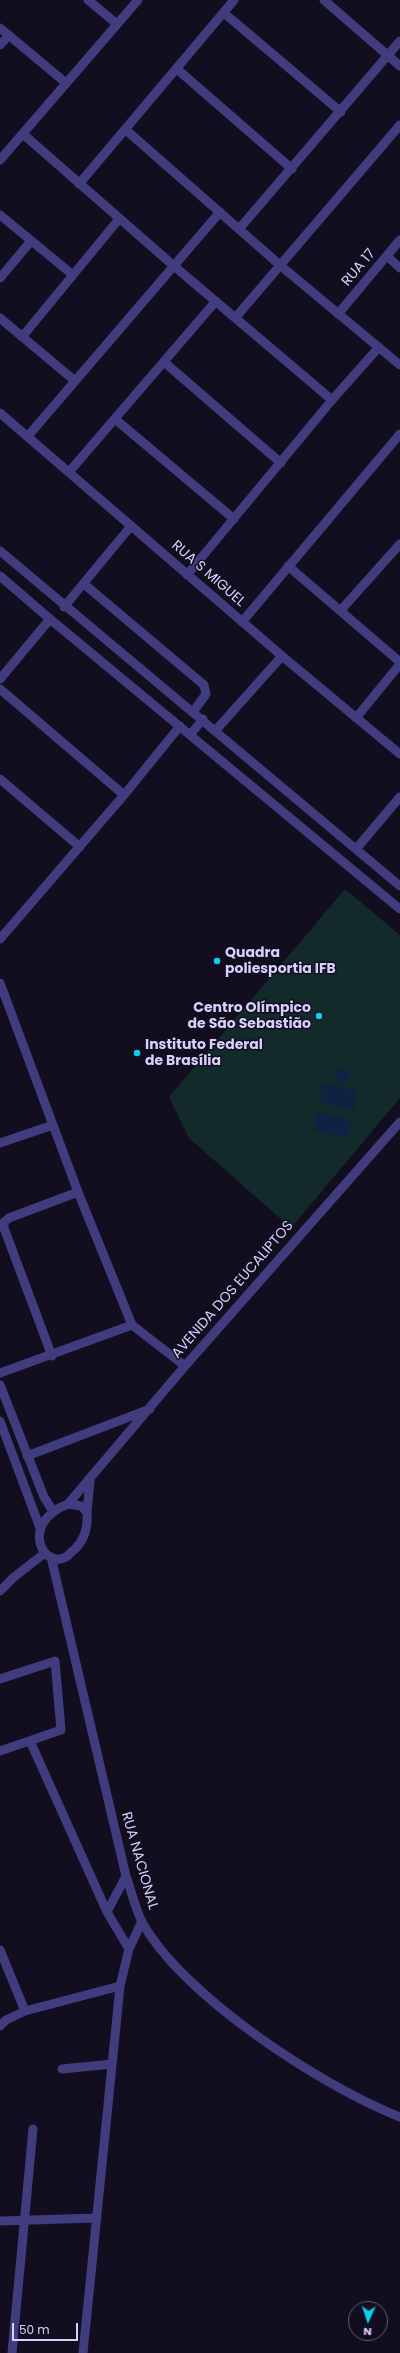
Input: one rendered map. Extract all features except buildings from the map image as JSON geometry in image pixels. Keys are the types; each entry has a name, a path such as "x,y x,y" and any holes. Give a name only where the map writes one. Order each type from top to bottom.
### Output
{"street":[{"path":"88,0 118,24"},
{"path":"0,160 138,0"},
{"path":"79,184 234,0"},
{"path":"324,0 400,66"},
{"path":"224,13 341,112"},
{"path":"0,28 66,83"},
{"path":"0,45 9,35"},
{"path":"239,229 341,112 386,54 400,41"},
{"path":"177,69 292,169"},
{"path":"236,317 400,125"},
{"path":"126,130 280,266 400,365"},
{"path":"23,134 119,219 332,400"},
{"path":"28,436 220,212"},
{"path":"0,215 73,276"},
{"path":"22,337 119,219"},
{"name":"RUA 17","path":"338,314 400,240"},
{"path":"0,278 31,241"},
{"path":"387,256 400,268"},
{"path":"69,472 216,301"},
{"path":"0,318 75,381"},
{"path":"187,575 332,400 379,348"},
{"path":"164,362 281,463"},
{"name":"RUA S MIGUEL","path":"0,413 242,622 400,754"},
{"path":"115,419 234,519"},
{"path":"242,622 400,434"},
{"path":"64,606 84,584 131,526"},
{"path":"342,610 398,548"},
{"path":"0,551 64,606 203,719 400,886"},
{"path":"288,566 342,610 400,664 356,718"},
{"path":"0,576 400,908"},
{"path":"84,584 204,685 206,694 193,712"},
{"path":"0,680 50,619"},
{"path":"216,730 282,656"},
{"path":"0,690 124,795"},
{"path":"190,735 203,719"},
{"path":"0,939 124,795 180,726"},
{"path":"0,779 80,846"},
{"path":"356,849 400,797"},
{"path":"0,984 52,1125 132,1325 185,1366"},
{"name":"AVENIDA DOS EUCALIPTOS","path":"68,1504 90,1480 185,1366 400,1122"},
{"path":"0,1144 52,1125"},
{"path":"52,1356 4,1228 4,1222 9,1218 78,1192"},
{"path":"0,1373 52,1356 132,1325"},
{"path":"0,1385 44,1497 53,1511"},
{"path":"27,1456 151,1408"},
{"path":"0,1421 40,1528 40,1544 48,1555"},
{"path":"56,1583 60,1568 65,1558 78,1546 87,1528 90,1480"},
{"path":"40,1528 45,1519 53,1511 68,1504 81,1506 87,1512"},
{"path":"0,1581 14,1576 48,1555 65,1558"},
{"name":"RUA NACIONAL","path":"48,1555 126,1876 142,1921 166,1955 206,1996 316,2074 400,2117"},
{"path":"0,1591 14,1576"},
{"path":"0,1679 55,1661 61,1730 0,1751"},
{"path":"30,1741 107,1912 129,1949"},
{"path":"107,1912 126,1876"},
{"path":"83,2353 120,1986 129,1949 142,1921"},
{"path":"0,1950 25,2011"},
{"path":"0,2026 6,2020 25,2011 120,1986"},
{"path":"62,2069 112,2064"},
{"path":"12,2353 32,2129"},
{"path":"0,2221 96,2218"}],"green space":[{"name":"Centro Olímpico de São Sebastião","path":"345,889 400,935 400,1098 291,1228 189,1138 169,1097"}],"water":[{"path":"343,1067 351,1078 341,1085 334,1074"},
{"path":"323,1084 357,1091 353,1111 320,1102"},
{"path":"318,1112 352,1120 348,1138 314,1130"}],"place":[{"name":"Quadra poliesportia IFB","path":"217,961"},
{"name":"Centro Olímpico de São Sebastião","path":"319,1016"},
{"name":"Instituto Federal de Brasília","path":"137,1053"}]}
